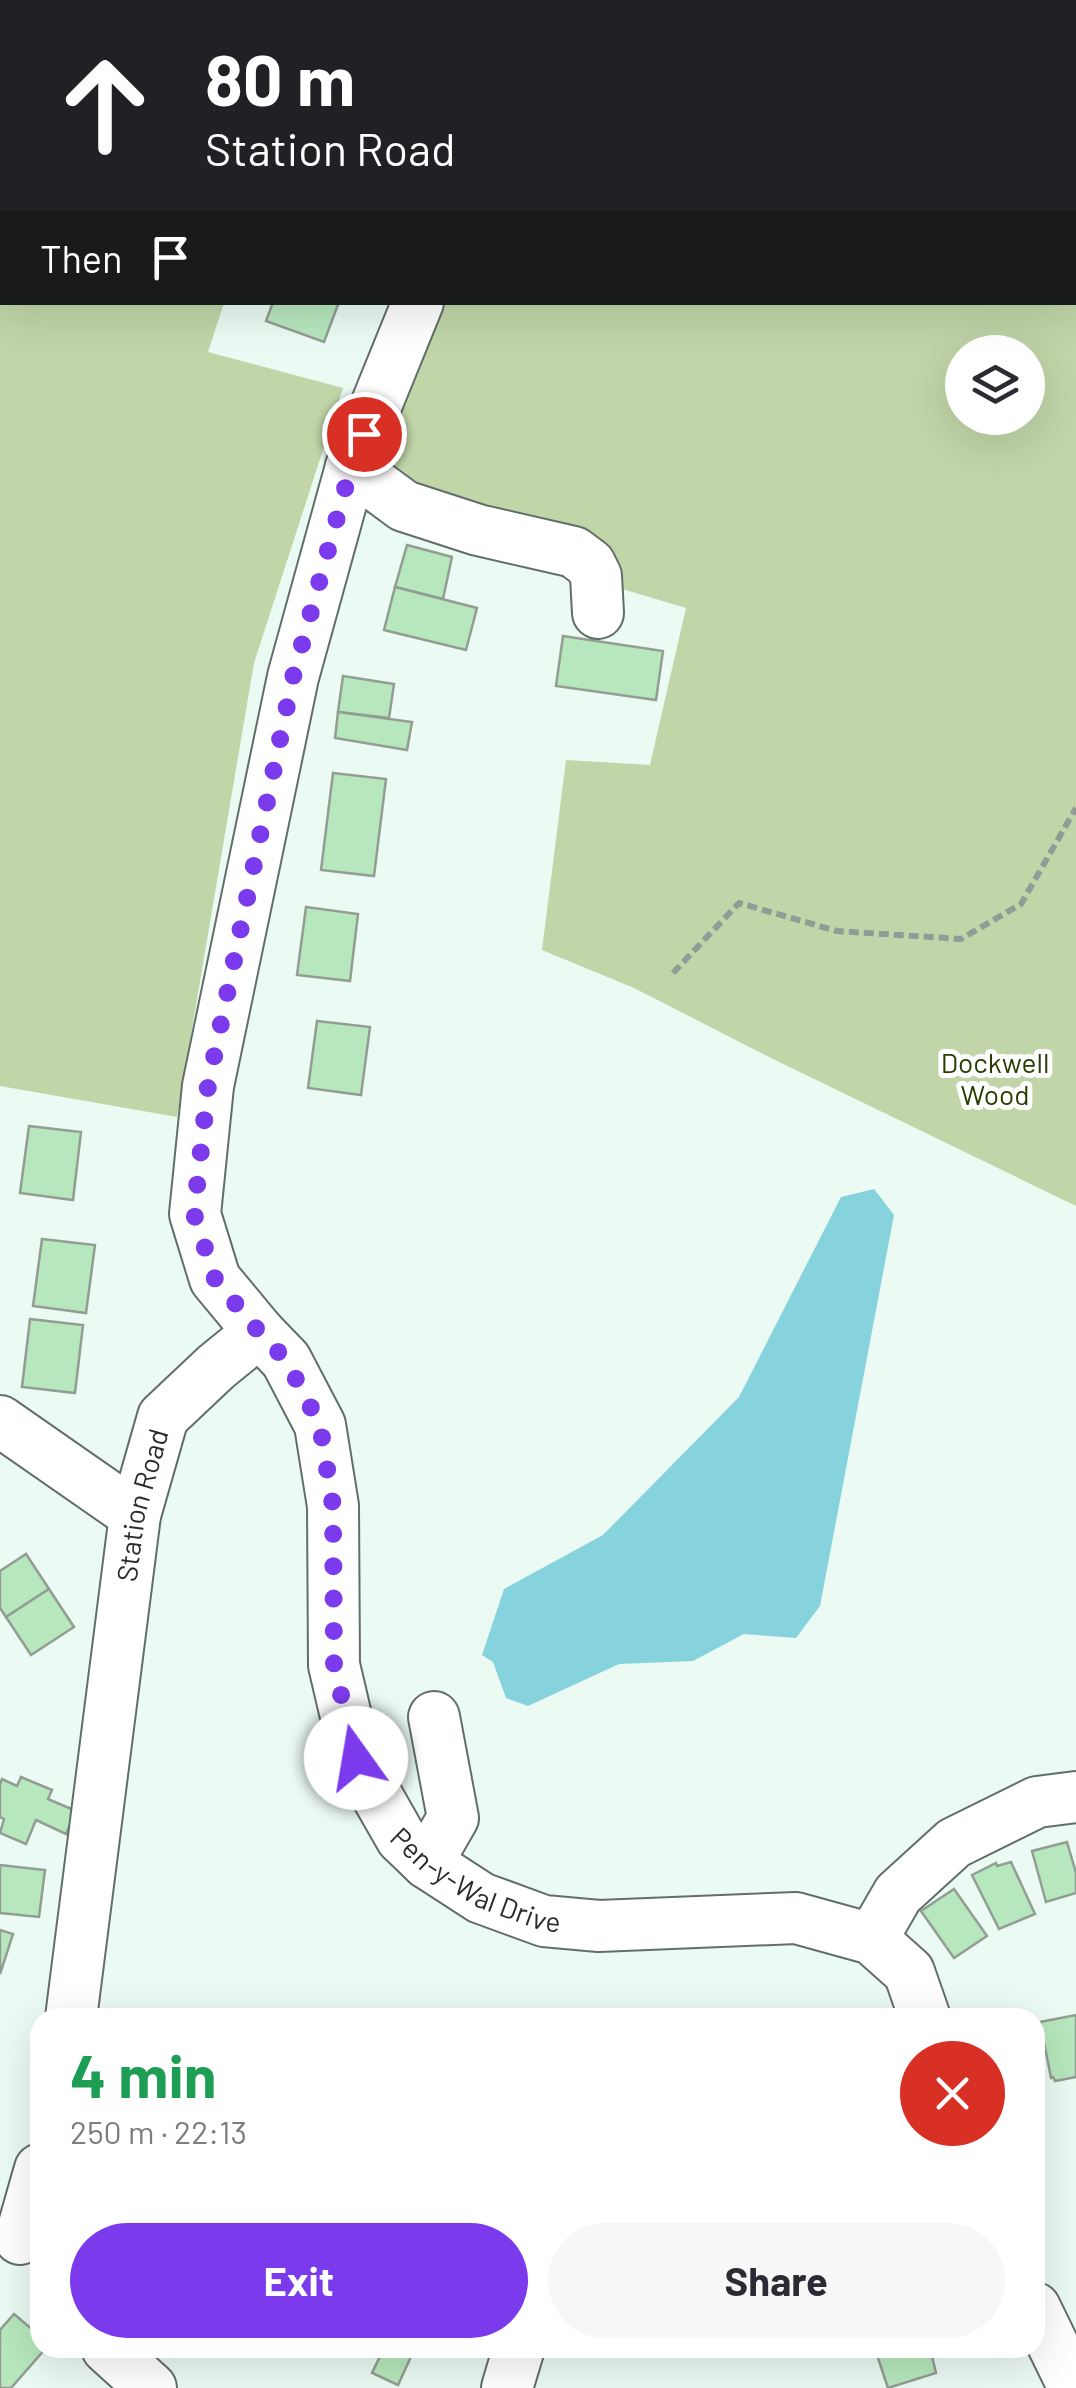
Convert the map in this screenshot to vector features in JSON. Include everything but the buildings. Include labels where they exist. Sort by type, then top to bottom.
[{"type":"street","points":[[259,1332],[215,1279],[194,1214],[208,1086],[293,677],[351,467],[417,305]]},
{"type":"street","points":[[351,467],[404,506],[478,530],[574,552],[590,564],[596,576],[598,614]]},
{"type":"street","name":"Station Road","points":[[72,2008],[135,1515],[163,1416],[259,1332]]},
{"type":"street","name":"Pen-y-Wal Drive","points":[[259,1332],[286,1360],[320,1425],[333,1506],[334,1665],[356,1758],[402,1838],[427,1863],[480,1898],[544,1922],[599,1926],[796,1918],[872,1938],[909,1972],[922,2008]]},
{"type":"street","points":[[0,1421],[135,1515]]},
{"type":"street","points":[[427,1863],[452,1818],[434,1717]]},
{"type":"street","points":[[872,1938],[898,1894],[954,1843],[1037,1802],[1076,1797]]},
{"type":"street","points":[[20,2249],[30,2209]]},
{"type":"street","points":[[1045,2329],[1074,2388]]},
{"type":"street","points":[[119,2358],[151,2388]]},
{"type":"street","points":[[507,2388],[517,2358]]},
{"type":"path","points":[[672,972],[739,903],[836,931],[961,939],[1021,904],[1076,808]]},
{"type":"green space","points":[[0,305],[223,305],[208,352],[343,388],[254,663],[177,1117],[0,1086]]},
{"type":"green space","name":"Dockwell Wood","points":[[437,305],[1076,305],[1076,1206],[634,988],[542,950],[566,760],[650,765],[686,608],[340,505]]},
{"type":"water","points":[[874,1189],[894,1215],[820,1606],[796,1638],[744,1634],[693,1661],[619,1664],[528,1706],[506,1698],[493,1662],[482,1655],[504,1589],[603,1535],[739,1397],[841,1197]]},
{"type":"route","points":[[356,1758],[334,1665],[333,1506],[320,1425],[286,1360],[215,1279],[194,1214],[208,1086],[293,677],[351,467],[364,434]]}]
